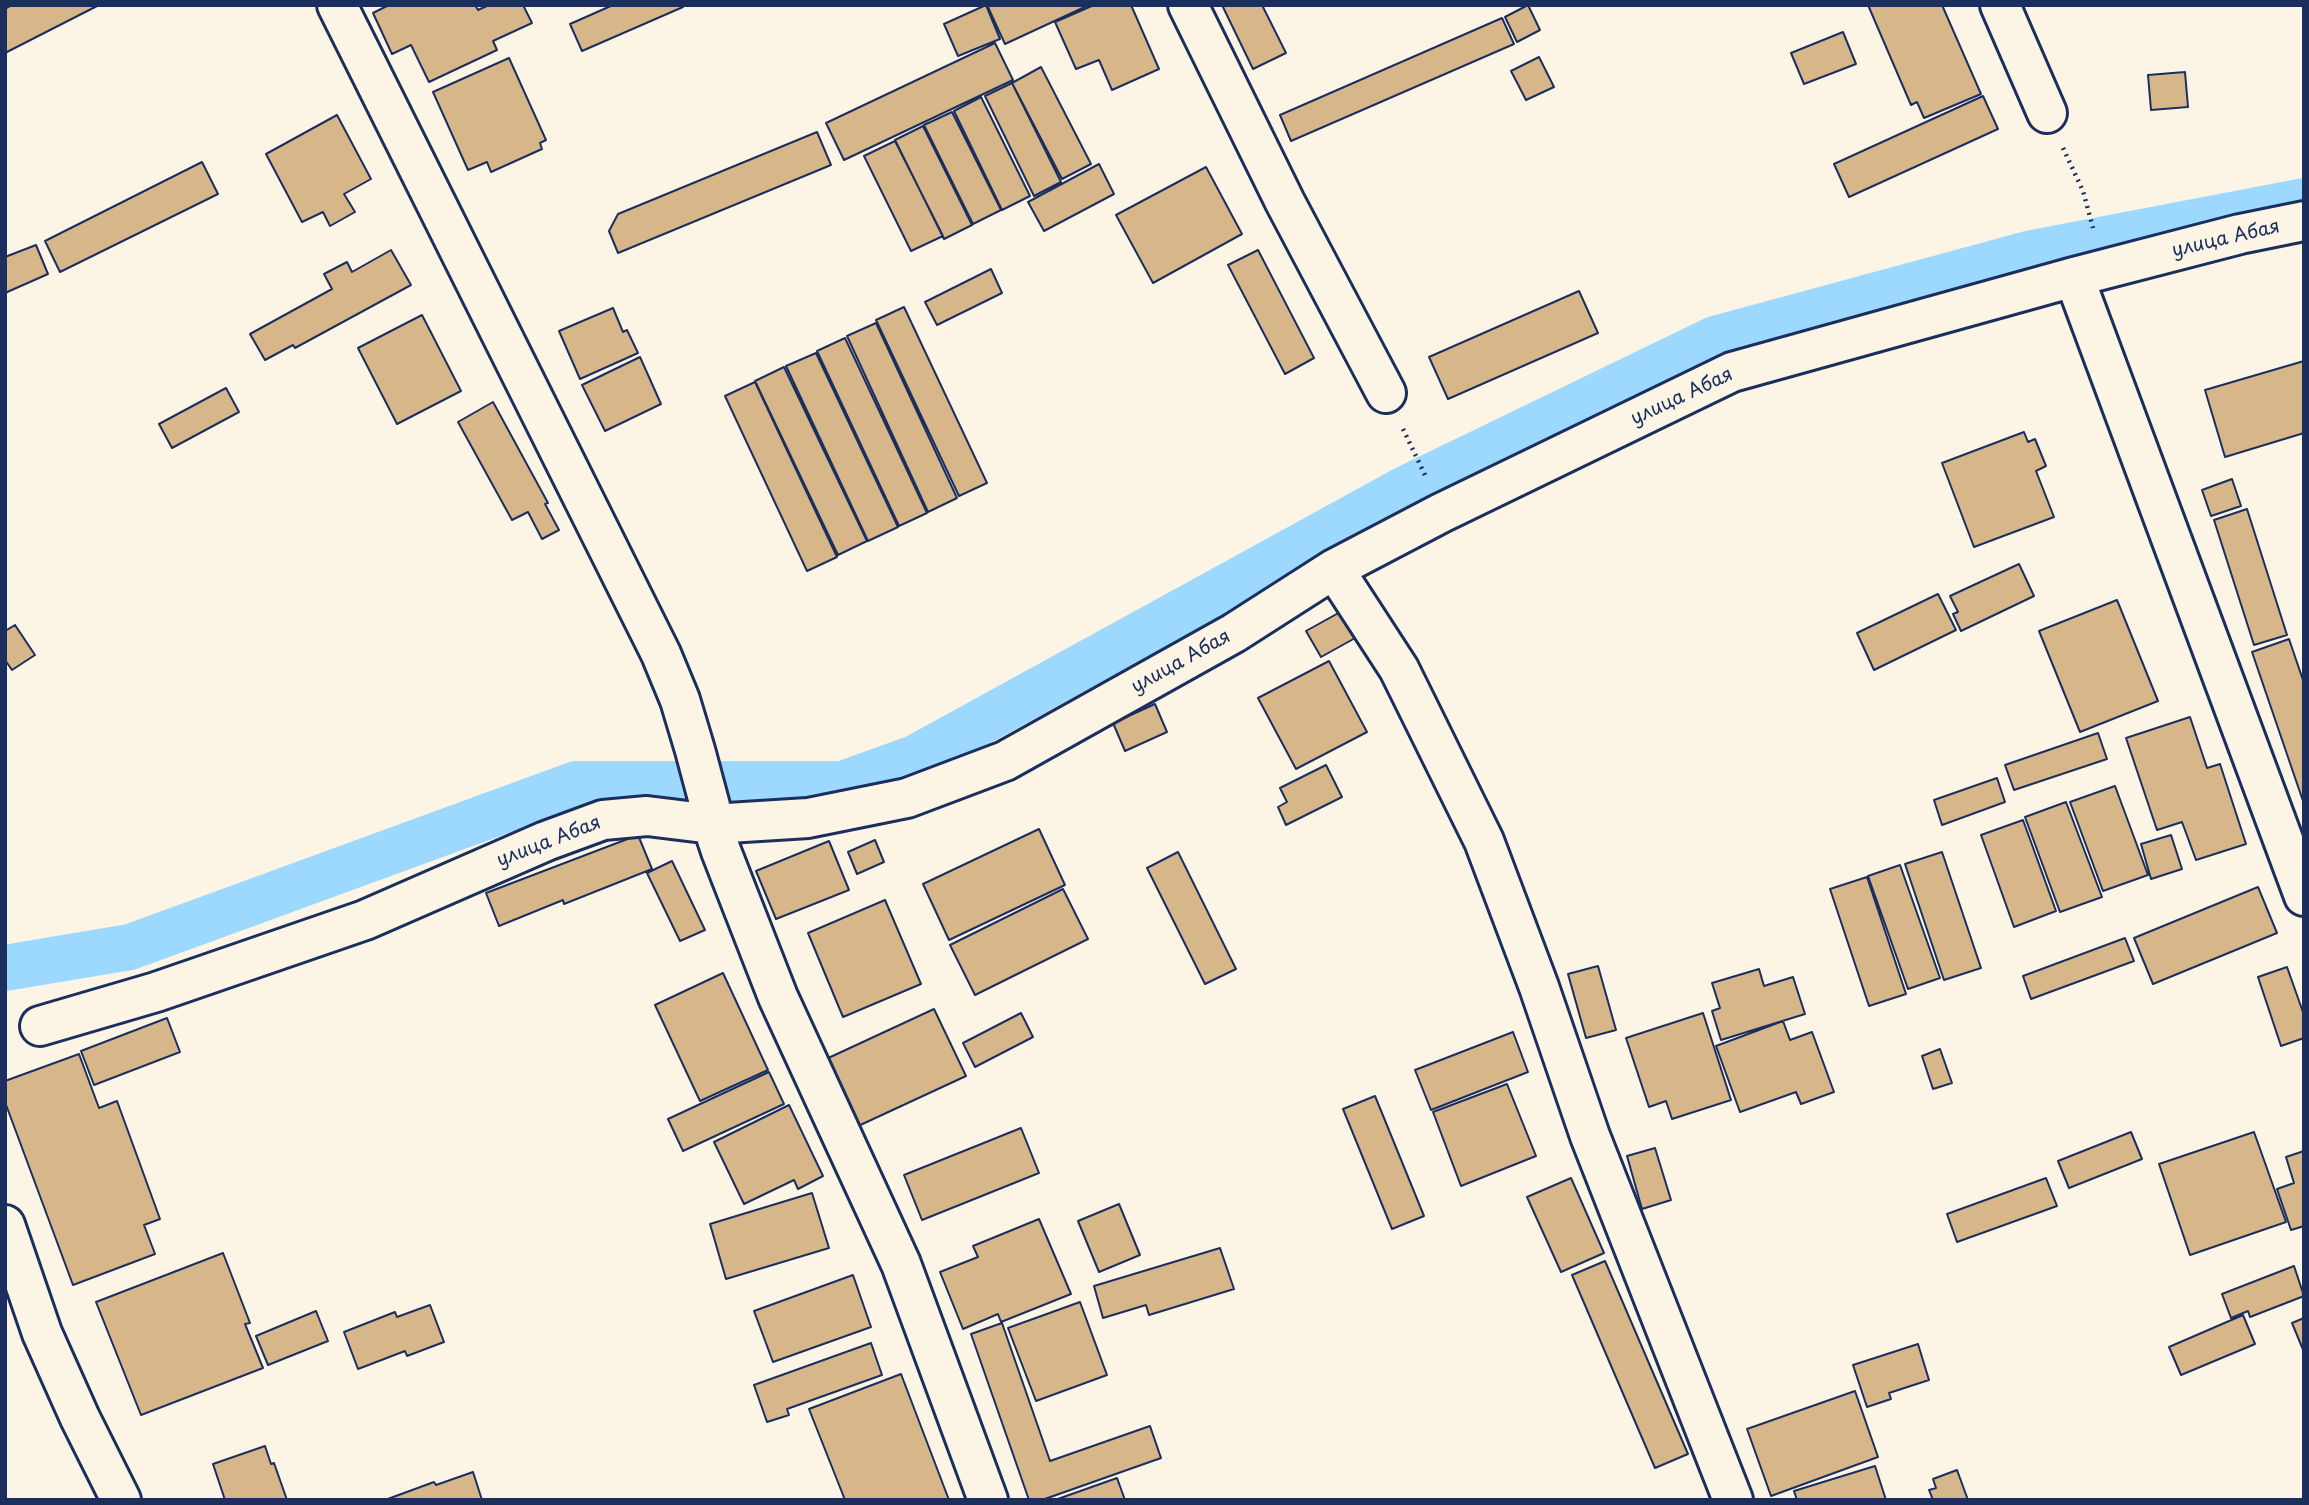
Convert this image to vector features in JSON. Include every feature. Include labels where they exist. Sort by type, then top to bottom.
[{"type":"street","points":[[337,5],[662,654],[680,700],[711,815],[778,998],[901,1264],[988,1500]]},
{"type":"street","points":[[1188,5],[1285,202],[1386,393]]},
{"type":"street","points":[[2000,5],[2047,113]]},
{"type":"street","name":"улица Абая","points":[[40,1026],[156,992],[365,920],[546,841],[603,820],[711,815],[807,818],[907,797],[1005,761],[1234,633],[1334,569],[1441,513],[1732,372],[2074,277],[2240,234],[2304,221]]},
{"type":"street","points":[[2074,277],[2304,896]]},
{"type":"street","points":[[1334,569],[1399,669],[1484,841],[1539,987],[1590,1136],[1733,1500]]},
{"type":"street","points":[[5,1225],[42,1333],[121,1500]]},
{"type":"building","points":[[12,5],[99,5],[5,53],[5,9]]},
{"type":"building","points":[[389,5],[475,5],[478,10],[489,5],[523,5],[532,23],[493,41],[497,50],[429,82],[411,45],[392,54],[373,13]]},
{"type":"building","points":[[613,5],[683,7],[582,51],[570,24]]},
{"type":"building","points":[[986,5],[1000,39],[958,56],[944,24]]},
{"type":"building","points":[[987,5],[1089,5],[1005,44]]},
{"type":"building","points":[[1094,5],[1131,5],[1159,69],[1112,90],[1099,60],[1076,69],[1055,22]]},
{"type":"building","points":[[1222,5],[1262,5],[1286,53],[1253,69]]},
{"type":"building","points":[[1528,5],[1540,30],[1517,42],[1505,17]]},
{"type":"building","points":[[1868,5],[1942,5],[1981,94],[1924,118],[1917,102],[1911,105]]},
{"type":"building","points":[[1502,18],[1514,44],[1291,141],[1280,115]]},
{"type":"building","points":[[1843,32],[1856,64],[1804,84],[1791,53]]},
{"type":"building","points":[[995,43],[1013,80],[844,160],[826,123]]},
{"type":"building","points":[[1539,57],[1554,87],[1526,100],[1511,71]]},
{"type":"building","points":[[509,58],[546,140],[540,143],[542,149],[491,172],[487,162],[468,170],[433,92]]},
{"type":"building","points":[[1041,67],[1091,164],[1062,179],[1012,83]]},
{"type":"building","points":[[2185,72],[2188,107],[2151,110],[2148,75]]},
{"type":"building","points":[[1012,83],[1061,182],[1034,196],[985,96]]},
{"type":"building","points":[[1983,96],[1998,129],[1849,197],[1834,164]]},
{"type":"building","points":[[981,97],[1030,196],[1002,210],[954,111]]},
{"type":"building","points":[[952,112],[1001,210],[973,224],[924,125]]},
{"type":"building","points":[[337,115],[371,179],[344,194],[355,212],[330,226],[323,212],[302,222],[266,154]]},
{"type":"building","points":[[923,126],[972,225],[944,239],[895,140]]},
{"type":"building","points":[[817,132],[831,165],[618,253],[609,231],[618,214]]},
{"type":"building","points":[[895,141],[943,236],[911,251],[864,156]]},
{"type":"building","points":[[202,162],[218,194],[60,272],[45,241]]},
{"type":"building","points":[[1099,164],[1114,194],[1044,231],[1028,202]]},
{"type":"building","points":[[1206,167],[1242,234],[1153,283],[1116,215]]},
{"type":"building","points":[[36,245],[48,274],[5,293],[5,257]]},
{"type":"building","points":[[391,250],[411,285],[295,348],[293,345],[265,360],[250,334],[332,289],[324,274],[347,262],[352,272]]},
{"type":"building","points":[[1258,250],[1314,358],[1285,374],[1228,265]]},
{"type":"building","points":[[991,269],[1002,293],[937,325],[925,302]]},
{"type":"building","points":[[1579,291],[1598,333],[1448,399],[1429,357]]},
{"type":"building","points":[[904,307],[987,483],[959,496],[876,320]]},
{"type":"building","points":[[613,308],[623,332],[627,330],[638,353],[580,379],[559,331]]},
{"type":"building","points":[[422,315],[461,391],[397,424],[358,348]]},
{"type":"building","points":[[876,323],[957,498],[928,512],[847,336]]},
{"type":"building","points":[[845,338],[927,513],[899,526],[817,351]]},
{"type":"building","points":[[816,353],[898,527],[868,541],[786,366]]},
{"type":"building","points":[[640,357],[661,404],[605,431],[582,385]]},
{"type":"building","points":[[2304,361],[2304,433],[2225,457],[2205,390]]},
{"type":"building","points":[[784,367],[867,541],[838,555],[755,381]]},
{"type":"building","points":[[755,382],[837,557],[807,571],[725,396]]},
{"type":"building","points":[[226,388],[239,412],[172,448],[159,424]]},
{"type":"building","points":[[493,402],[548,503],[545,504],[559,530],[542,539],[528,512],[512,520],[458,422]]},
{"type":"building","points":[[2024,432],[2028,442],[2035,439],[2046,466],[2036,471],[2054,517],[1974,547],[1942,463]]},
{"type":"building","points":[[2232,479],[2241,506],[2211,516],[2202,490]]},
{"type":"building","points":[[2247,509],[2287,635],[2254,645],[2214,520]]},
{"type":"building","points":[[2019,564],[2034,596],[1961,631],[1953,614],[1958,612],[1950,596]]},
{"type":"building","points":[[1938,594],[1956,630],[1874,670],[1857,633]]},
{"type":"building","points":[[2117,600],[2158,701],[2080,732],[2039,631]]},
{"type":"building","points":[[1342,611],[1357,637],[1321,657],[1306,631]]},
{"type":"building","points":[[15,625],[35,655],[12,670],[5,660],[5,631]]},
{"type":"building","points":[[2289,639],[2304,683],[2304,804],[2252,652]]},
{"type":"building","points":[[1329,661],[1367,732],[1296,769],[1258,698]]},
{"type":"building","points":[[1155,704],[1167,732],[1125,751],[1113,723]]},
{"type":"building","points":[[2190,717],[2207,768],[2220,764],[2246,844],[2196,860],[2182,822],[2157,830],[2126,738]]},
{"type":"building","points":[[2098,733],[2107,759],[2014,790],[2005,765]]},
{"type":"building","points":[[1326,765],[1342,797],[1286,825],[1278,807],[1287,802],[1280,788]]},
{"type":"building","points":[[1997,778],[2005,802],[1942,825],[1934,800]]},
{"type":"building","points":[[2115,786],[2148,875],[2103,891],[2070,802]]},
{"type":"building","points":[[2066,802],[2102,897],[2060,912],[2025,817]]},
{"type":"building","points":[[2023,820],[2056,911],[2014,927],[1981,835]]},
{"type":"building","points":[[1039,829],[1065,885],[949,940],[923,884]]},
{"type":"building","points":[[638,835],[652,869],[499,926],[486,893]]},
{"type":"building","points":[[2171,835],[2182,869],[2151,879],[2141,844]]},
{"type":"building","points":[[875,840],[884,862],[857,874],[848,852]]},
{"type":"building","points":[[829,841],[849,890],[776,919],[756,871]]},
{"type":"building","points":[[1178,852],[1236,969],[1205,984],[1147,868]]},
{"type":"building","points":[[1942,852],[1981,968],[1944,980],[1905,864]]},
{"type":"building","points":[[672,861],[705,930],[680,941],[647,873]]},
{"type":"building","points":[[1900,865],[1940,978],[1908,989],[1868,876]]},
{"type":"building","points":[[1867,877],[1906,994],[1869,1006],[1830,889]]},
{"type":"building","points":[[2258,887],[2277,933],[2153,984],[2134,938]]},
{"type":"building","points":[[1063,889],[1088,939],[975,995],[950,945]]},
{"type":"building","points":[[885,900],[921,984],[843,1017],[808,933]]},
{"type":"building","points":[[2125,938],[2134,961],[2031,999],[2023,976]]},
{"type":"building","points":[[1598,966],[1616,1030],[1586,1038],[1568,974]]},
{"type":"building","points":[[2287,967],[2304,1015],[2304,1038],[2281,1046],[2258,977]]},
{"type":"building","points":[[1759,969],[1764,986],[1793,977],[1805,1014],[1721,1040],[1712,1011],[1720,1008],[1712,983]]},
{"type":"building","points":[[723,973],[768,1070],[700,1101],[655,1005]]},
{"type":"building","points":[[934,1009],[966,1076],[856,1127],[824,1060]]},
{"type":"building","points":[[1021,1013],[1033,1037],[975,1067],[963,1043]]},
{"type":"building","points":[[1703,1013],[1731,1100],[1672,1119],[1666,1101],[1649,1107],[1626,1038]]},
{"type":"building","points":[[167,1018],[180,1052],[94,1085],[81,1051]]},
{"type":"building","points":[[1783,1021],[1790,1040],[1812,1032],[1834,1092],[1801,1104],[1796,1092],[1740,1112],[1716,1046]]},
{"type":"building","points":[[1513,1032],[1528,1072],[1431,1110],[1415,1070]]},
{"type":"building","points":[[1940,1049],[1952,1083],[1933,1089],[1922,1056]]},
{"type":"building","points":[[79,1054],[99,1108],[117,1101],[160,1219],[144,1225],[155,1254],[73,1285],[5,1102],[5,1081]]},
{"type":"building","points":[[769,1072],[784,1104],[683,1151],[668,1119]]},
{"type":"building","points":[[1507,1084],[1536,1156],[1461,1186],[1433,1112]]},
{"type":"building","points":[[1375,1096],[1424,1216],[1392,1229],[1343,1109]]},
{"type":"building","points":[[789,1105],[823,1176],[798,1189],[794,1180],[744,1204],[714,1142]]},
{"type":"building","points":[[1021,1128],[1039,1173],[922,1220],[904,1175]]},
{"type":"building","points":[[2131,1132],[2142,1159],[2069,1188],[2058,1161]]},
{"type":"building","points":[[2254,1132],[2286,1222],[2190,1255],[2159,1164]]},
{"type":"building","points":[[1655,1148],[1671,1200],[1642,1209],[1627,1156]]},
{"type":"building","points":[[2304,1151],[2304,1226],[2291,1230],[2277,1189],[2294,1183],[2286,1157]]},
{"type":"building","points":[[1571,1178],[1604,1253],[1561,1272],[1527,1197]]},
{"type":"building","points":[[2046,1178],[2057,1206],[1957,1242],[1947,1214]]},
{"type":"building","points":[[812,1193],[829,1248],[726,1279],[710,1224]]},
{"type":"building","points":[[1119,1204],[1140,1255],[1099,1272],[1078,1221]]},
{"type":"building","points":[[1039,1219],[1071,1294],[1001,1322],[998,1314],[963,1329],[940,1272],[978,1257],[973,1246]]},
{"type":"building","points":[[1220,1248],[1234,1289],[1149,1315],[1146,1305],[1103,1318],[1094,1286]]},
{"type":"building","points":[[223,1253],[250,1323],[245,1324],[263,1368],[141,1415],[96,1302]]},
{"type":"building","points":[[1605,1261],[1688,1454],[1655,1468],[1572,1275]]},
{"type":"building","points":[[2294,1266],[2304,1296],[2250,1317],[2248,1311],[2231,1318],[2222,1294]]},
{"type":"building","points":[[853,1275],[871,1327],[773,1362],[754,1311]]},
{"type":"building","points":[[1080,1302],[1107,1375],[1036,1401],[1008,1328]]},
{"type":"building","points":[[430,1305],[444,1342],[407,1356],[405,1351],[358,1369],[344,1332],[395,1312],[397,1317]]},
{"type":"building","points":[[316,1311],[328,1341],[268,1365],[256,1336]]},
{"type":"building","points":[[2243,1315],[2255,1344],[2181,1375],[2169,1347]]},
{"type":"building","points":[[2304,1318],[2304,1352],[2292,1323]]},
{"type":"building","points":[[1002,1323],[1050,1461],[1150,1426],[1161,1458],[1042,1500],[1029,1500],[971,1334]]},
{"type":"building","points":[[871,1343],[882,1375],[787,1409],[789,1415],[767,1422],[754,1385]]},
{"type":"building","points":[[1918,1344],[1929,1380],[1889,1393],[1891,1399],[1867,1407],[1853,1365]]},
{"type":"building","points":[[901,1374],[949,1500],[845,1500],[809,1409]]},
{"type":"building","points":[[1855,1391],[1878,1457],[1771,1496],[1747,1429]]},
{"type":"building","points":[[265,1446],[287,1500],[225,1500],[213,1464]]},
{"type":"building","points":[[1875,1466],[1886,1500],[1797,1500],[1794,1491]]},
{"type":"building","points":[[1957,1470],[1968,1500],[1933,1500],[1929,1490],[1936,1488],[1933,1479]]},
{"type":"building","points":[[473,1472],[482,1500],[385,1500],[434,1482],[436,1485]]},
{"type":"building","points":[[1117,1478],[1125,1500],[1055,1500]]},
{"type":"waterway","points":[[5,968],[130,947],[576,784],[843,784],[915,758],[1407,488],[1715,339],[2032,253],[2304,201]]}]
